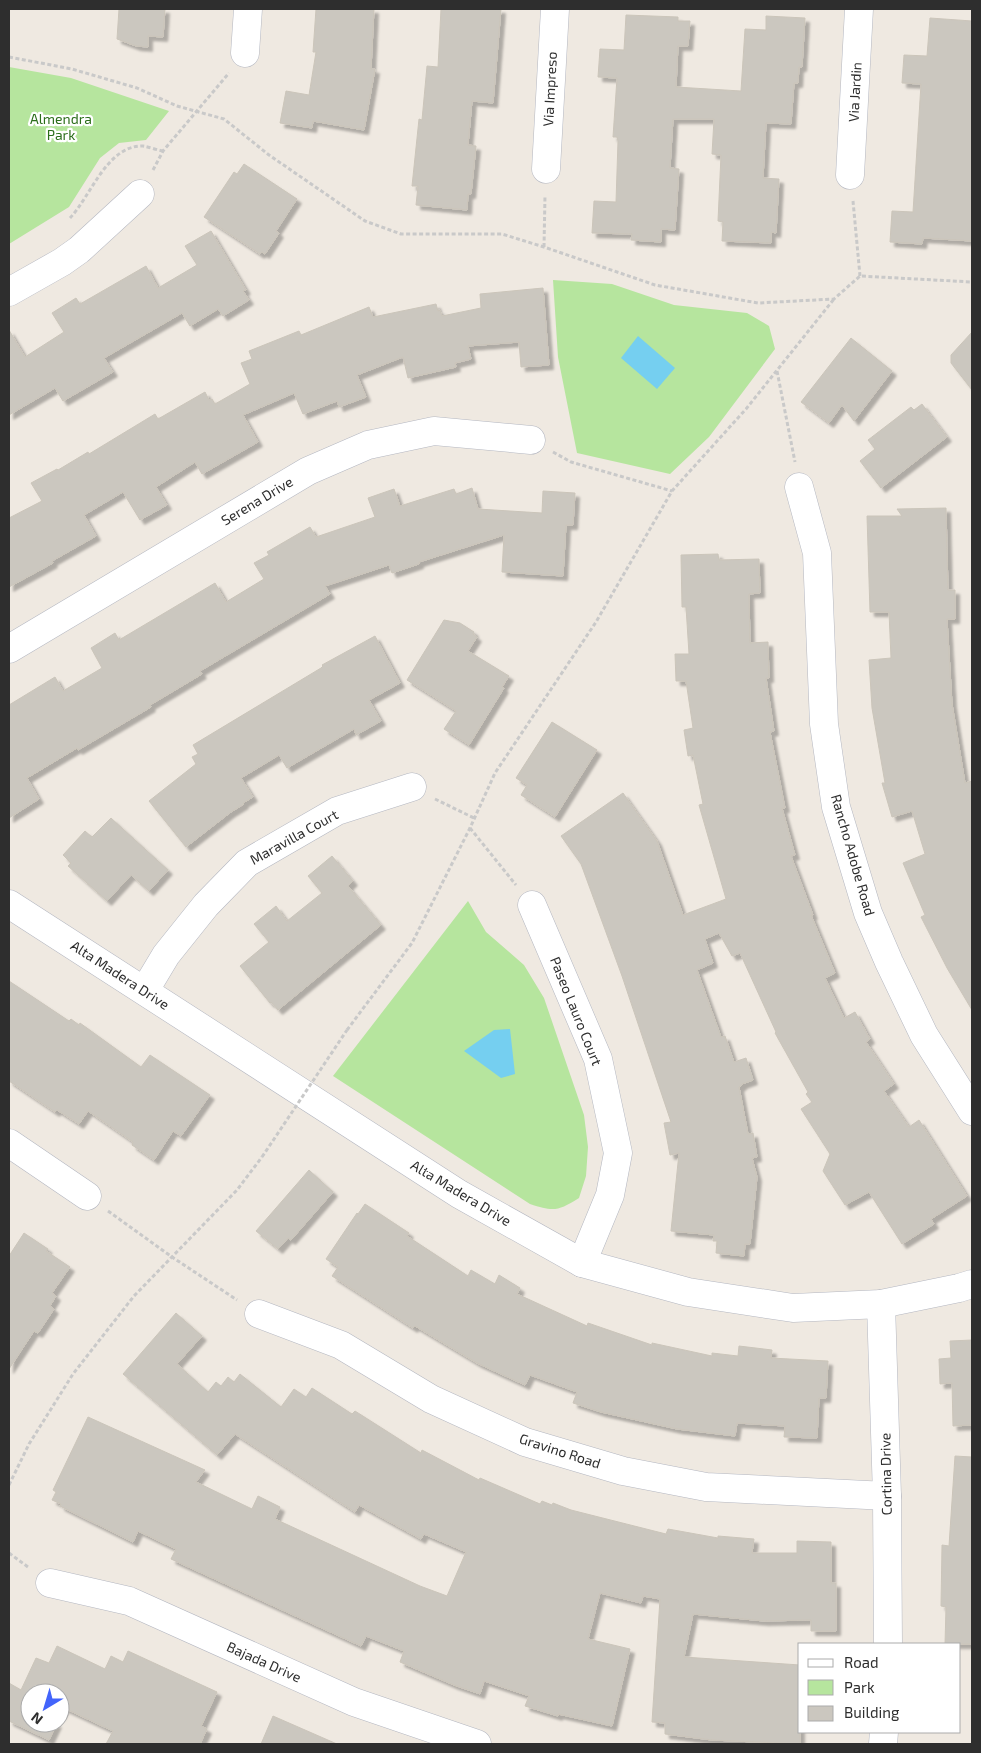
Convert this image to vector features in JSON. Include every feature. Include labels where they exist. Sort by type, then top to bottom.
[{"type":"street","points":[[246,53],[248,9]]},
{"type":"street","name":"Via Impreso","points":[[546,169],[554,9]]},
{"type":"street","name":"Via Jardin","points":[[850,175],[859,9]]},
{"type":"street","points":[[9,292],[68,258],[140,194]]},
{"type":"street","name":"Serena Drive","points":[[9,649],[308,471],[368,445],[434,431],[531,440]]},
{"type":"street","name":"Rancho Adobe Road","points":[[799,487],[818,553],[824,724],[836,806],[868,913],[889,962],[924,1035],[972,1112]]},
{"type":"street","name":"Maravilla Court","points":[[144,990],[177,940],[206,905],[247,863],[337,812],[412,788]]},
{"type":"street","name":"Alta Madera Drive","points":[[9,904],[459,1194],[582,1264],[688,1292],[793,1308],[881,1304],[972,1284]]},
{"type":"street","name":"Paseo Lauro Court","points":[[532,905],[598,1059],[618,1153],[610,1195],[582,1264]]},
{"type":"street","points":[[9,1143],[87,1196]]},
{"type":"street","name":"Cortina Drive","points":[[881,1304],[887,1496],[888,1643]]},
{"type":"street","name":"Gravino Road","points":[[259,1314],[341,1345],[431,1399],[525,1442],[623,1472],[706,1487],[887,1496]]},
{"type":"street","name":"Bajada Drive","points":[[50,1583],[129,1601],[354,1702],[415,1735],[477,1744]]},
{"type":"path","points":[[140,194],[162,151],[198,112],[246,53]]},
{"type":"path","points":[[9,57],[72,69],[136,88],[177,106],[224,119],[269,156],[365,221],[401,234],[502,234],[655,285],[758,303],[834,299]]},
{"type":"path","points":[[67,221],[78,209],[105,166],[117,155],[143,146],[162,151]]},
{"type":"path","points":[[544,247],[546,169]]},
{"type":"path","points":[[850,175],[860,276]]},
{"type":"path","points":[[9,1486],[29,1444],[73,1374],[134,1296],[237,1190],[262,1157],[347,1030],[412,943],[470,828],[495,773],[596,622],[672,491],[746,409],[834,299],[860,276],[972,282]]},
{"type":"path","points":[[777,371],[799,487]]},
{"type":"path","points":[[531,440],[571,462],[672,491]]},
{"type":"path","points":[[412,788],[474,818]]},
{"type":"path","points":[[470,828],[532,905]]},
{"type":"path","points":[[87,1196],[172,1257],[259,1314]]},
{"type":"green space","name":"Almendra Park","points":[[9,67],[71,78],[169,111],[146,140],[119,143],[100,158],[69,207],[9,244]]},
{"type":"green space","points":[[553,280],[612,284],[674,305],[747,313],[769,326],[775,349],[709,437],[670,474],[577,453],[558,357]]},
{"type":"green space","points":[[468,901],[486,932],[524,965],[544,998],[584,1115],[588,1147],[586,1176],[579,1198],[561,1208],[551,1209],[530,1204],[333,1076]]},
{"type":"water","points":[[638,336],[675,368],[657,389],[621,358]]},
{"type":"water","points":[[510,1029],[515,1074],[501,1078],[464,1051],[494,1030]]},
{"type":"building","points":[[119,9],[165,9],[163,37],[148,36],[148,47],[136,46],[117,39]]},
{"type":"building","points":[[316,9],[374,9],[371,69],[375,69],[364,130],[313,121],[312,128],[280,123],[286,91],[309,95],[316,52],[313,52]]},
{"type":"building","points":[[441,9],[501,9],[493,103],[472,101],[468,145],[476,146],[471,194],[468,194],[467,210],[416,205],[418,186],[412,186],[419,119],[422,120],[427,66],[438,67]]},
{"type":"building","points":[[626,15],[678,17],[678,21],[690,21],[688,46],[678,46],[676,87],[741,91],[745,29],[766,30],[766,16],[805,18],[802,67],[799,67],[798,83],[794,83],[791,124],[766,123],[763,178],[779,179],[776,233],[771,232],[771,243],[722,241],[723,222],[718,221],[721,155],[712,154],[714,119],[673,119],[670,168],[679,169],[675,230],[661,229],[661,242],[631,240],[632,234],[592,233],[594,201],[616,202],[618,141],[617,137],[613,137],[617,78],[598,77],[600,49],[624,50]]},
{"type":"building","points":[[930,18],[972,21],[972,241],[923,238],[922,244],[890,242],[892,211],[913,212],[921,84],[902,83],[904,55],[927,56]]},
{"type":"building","points":[[244,164],[297,199],[276,231],[279,233],[265,254],[262,252],[260,254],[204,217],[234,172],[237,174]]},
{"type":"building","points":[[211,231],[246,290],[243,291],[249,300],[223,316],[218,309],[190,326],[182,313],[104,358],[113,372],[63,401],[55,388],[9,415],[9,330],[25,357],[64,332],[52,313],[76,298],[80,304],[146,266],[158,288],[197,265],[185,246]]},
{"type":"building","points":[[543,288],[549,365],[521,367],[519,342],[468,346],[471,359],[455,363],[456,367],[408,378],[403,357],[357,375],[366,397],[339,407],[337,401],[303,414],[294,393],[243,415],[258,442],[202,474],[195,462],[156,487],[167,505],[140,520],[123,492],[84,515],[96,536],[52,561],[53,563],[9,587],[9,518],[42,501],[31,483],[88,452],[89,454],[155,414],[158,419],[205,392],[209,400],[212,399],[215,404],[250,384],[241,363],[252,359],[249,351],[299,331],[301,335],[369,307],[373,317],[436,304],[442,316],[481,308],[480,294]]},
{"type":"building","points":[[972,332],[972,390],[951,363],[951,355]]},
{"type":"building","points":[[851,338],[892,371],[854,421],[842,405],[829,423],[801,402]]},
{"type":"building","points":[[922,404],[947,437],[881,488],[860,461],[875,449],[868,440],[911,407],[914,410]]},
{"type":"building","points":[[472,488],[478,509],[542,513],[543,491],[575,493],[573,525],[566,525],[563,576],[502,572],[504,535],[419,562],[419,564],[392,573],[389,565],[325,586],[330,594],[200,671],[202,674],[150,705],[151,707],[27,778],[39,799],[9,818],[9,705],[55,677],[63,691],[102,668],[91,648],[115,633],[119,640],[215,583],[226,602],[264,579],[254,563],[269,555],[267,552],[310,527],[316,537],[375,517],[368,498],[394,489],[400,506],[454,489],[456,494]]},
{"type":"building","points":[[946,508],[948,590],[955,590],[955,619],[947,619],[952,704],[965,783],[972,781],[972,1010],[947,968],[921,917],[925,915],[903,863],[925,854],[912,811],[892,817],[882,783],[885,783],[872,708],[869,660],[891,658],[889,612],[870,612],[867,516],[902,516],[897,509]]},
{"type":"building","points":[[718,554],[719,560],[759,559],[760,593],[749,594],[750,643],[768,642],[769,678],[766,678],[774,731],[770,732],[785,808],[782,808],[795,855],[791,856],[813,915],[811,915],[835,973],[825,978],[844,1018],[855,1012],[870,1039],[866,1042],[894,1084],[884,1091],[909,1127],[919,1120],[967,1196],[931,1219],[934,1224],[902,1244],[869,1192],[845,1205],[823,1171],[830,1154],[801,1109],[812,1102],[806,1094],[808,1092],[775,1033],[740,953],[732,956],[719,933],[705,939],[713,963],[697,970],[721,1037],[725,1036],[734,1062],[746,1058],[753,1080],[739,1087],[748,1134],[753,1133],[757,1157],[752,1158],[757,1177],[750,1244],[745,1244],[744,1256],[716,1253],[717,1241],[713,1241],[714,1235],[671,1231],[679,1153],[670,1155],[664,1123],[671,1122],[622,976],[581,864],[561,836],[623,793],[657,841],[683,915],[726,899],[699,805],[703,804],[693,755],[688,756],[684,730],[693,728],[686,681],[676,681],[675,654],[689,654],[686,607],[682,607],[681,555]]},
{"type":"building","points":[[444,620],[460,623],[474,632],[473,634],[477,637],[468,651],[509,676],[502,687],[504,688],[469,745],[444,729],[456,711],[407,680]]},
{"type":"building","points":[[375,636],[400,683],[369,700],[381,721],[356,735],[354,729],[287,768],[279,755],[241,778],[253,797],[186,847],[149,801],[196,764],[192,757],[198,754],[193,745],[321,668],[322,665]]},
{"type":"building","points":[[552,722],[597,750],[555,817],[521,795],[527,785],[516,778]]},
{"type":"building","points":[[111,818],[168,870],[149,891],[131,875],[107,901],[68,866],[71,863],[63,855],[85,831],[92,837]]},
{"type":"building","points":[[332,856],[353,881],[348,886],[381,925],[278,1010],[240,966],[269,942],[254,924],[276,906],[287,921],[322,893],[308,876]]},
{"type":"building","points":[[9,981],[69,1021],[71,1019],[79,1025],[80,1023],[141,1067],[150,1055],[210,1095],[181,1136],[173,1131],[154,1160],[132,1145],[133,1142],[88,1111],[79,1124],[57,1110],[55,1112],[9,1081]]},
{"type":"building","points":[[309,1170],[333,1192],[291,1240],[288,1238],[278,1249],[256,1231]]},
{"type":"building","points":[[365,1204],[409,1233],[407,1236],[468,1276],[471,1270],[495,1284],[499,1275],[520,1288],[517,1294],[587,1326],[588,1323],[652,1345],[652,1343],[712,1356],[712,1353],[738,1356],[739,1346],[772,1350],[771,1358],[828,1361],[826,1398],[819,1398],[817,1438],[784,1437],[785,1426],[737,1423],[735,1436],[677,1429],[601,1412],[573,1403],[577,1392],[530,1375],[525,1385],[477,1363],[415,1326],[413,1328],[332,1276],[338,1267],[326,1259]]},
{"type":"building","points":[[24,1233],[70,1267],[52,1293],[56,1296],[50,1306],[54,1309],[38,1333],[34,1331],[9,1369],[9,1256]]},
{"type":"building","points":[[176,1313],[202,1336],[177,1364],[208,1392],[216,1382],[221,1386],[228,1377],[234,1382],[240,1374],[281,1407],[294,1389],[306,1397],[312,1388],[352,1414],[355,1411],[421,1453],[422,1450],[479,1480],[480,1478],[540,1504],[542,1501],[552,1505],[553,1503],[571,1510],[666,1534],[668,1529],[718,1538],[718,1536],[754,1539],[752,1553],[797,1553],[797,1541],[831,1542],[831,1583],[836,1583],[836,1631],[811,1631],[811,1620],[764,1621],[693,1614],[684,1657],[798,1665],[798,1733],[800,1733],[800,1744],[712,1740],[665,1734],[665,1723],[652,1722],[660,1599],[643,1596],[641,1603],[600,1593],[588,1639],[630,1649],[612,1726],[558,1714],[558,1716],[525,1706],[529,1696],[484,1681],[480,1694],[454,1685],[400,1662],[404,1651],[366,1636],[361,1646],[171,1559],[176,1549],[138,1531],[133,1542],[60,1506],[61,1504],[52,1500],[56,1492],[53,1490],[88,1417],[205,1470],[196,1482],[252,1509],[258,1496],[280,1507],[275,1519],[420,1586],[447,1596],[466,1552],[424,1534],[421,1539],[359,1505],[355,1512],[235,1434],[217,1455],[123,1374]]},
{"type":"building","points":[[972,1340],[972,1425],[953,1426],[952,1383],[940,1384],[939,1359],[951,1358],[950,1341]]},
{"type":"building","points":[[955,1456],[972,1457],[972,1644],[945,1643],[946,1607],[941,1606],[942,1545],[949,1546]]},
{"type":"building","points":[[57,1646],[105,1669],[111,1656],[123,1662],[128,1651],[217,1692],[201,1726],[207,1729],[200,1744],[106,1744],[113,1731],[70,1711],[70,1683],[24,1683],[36,1658],[49,1663]]},
{"type":"building","points":[[9,1683],[20,1689],[20,1726],[9,1721]]},
{"type":"building","points":[[273,1716],[337,1744],[261,1744]]},
{"type":"building","points":[[34,1733],[52,1733],[49,1740]]}]
